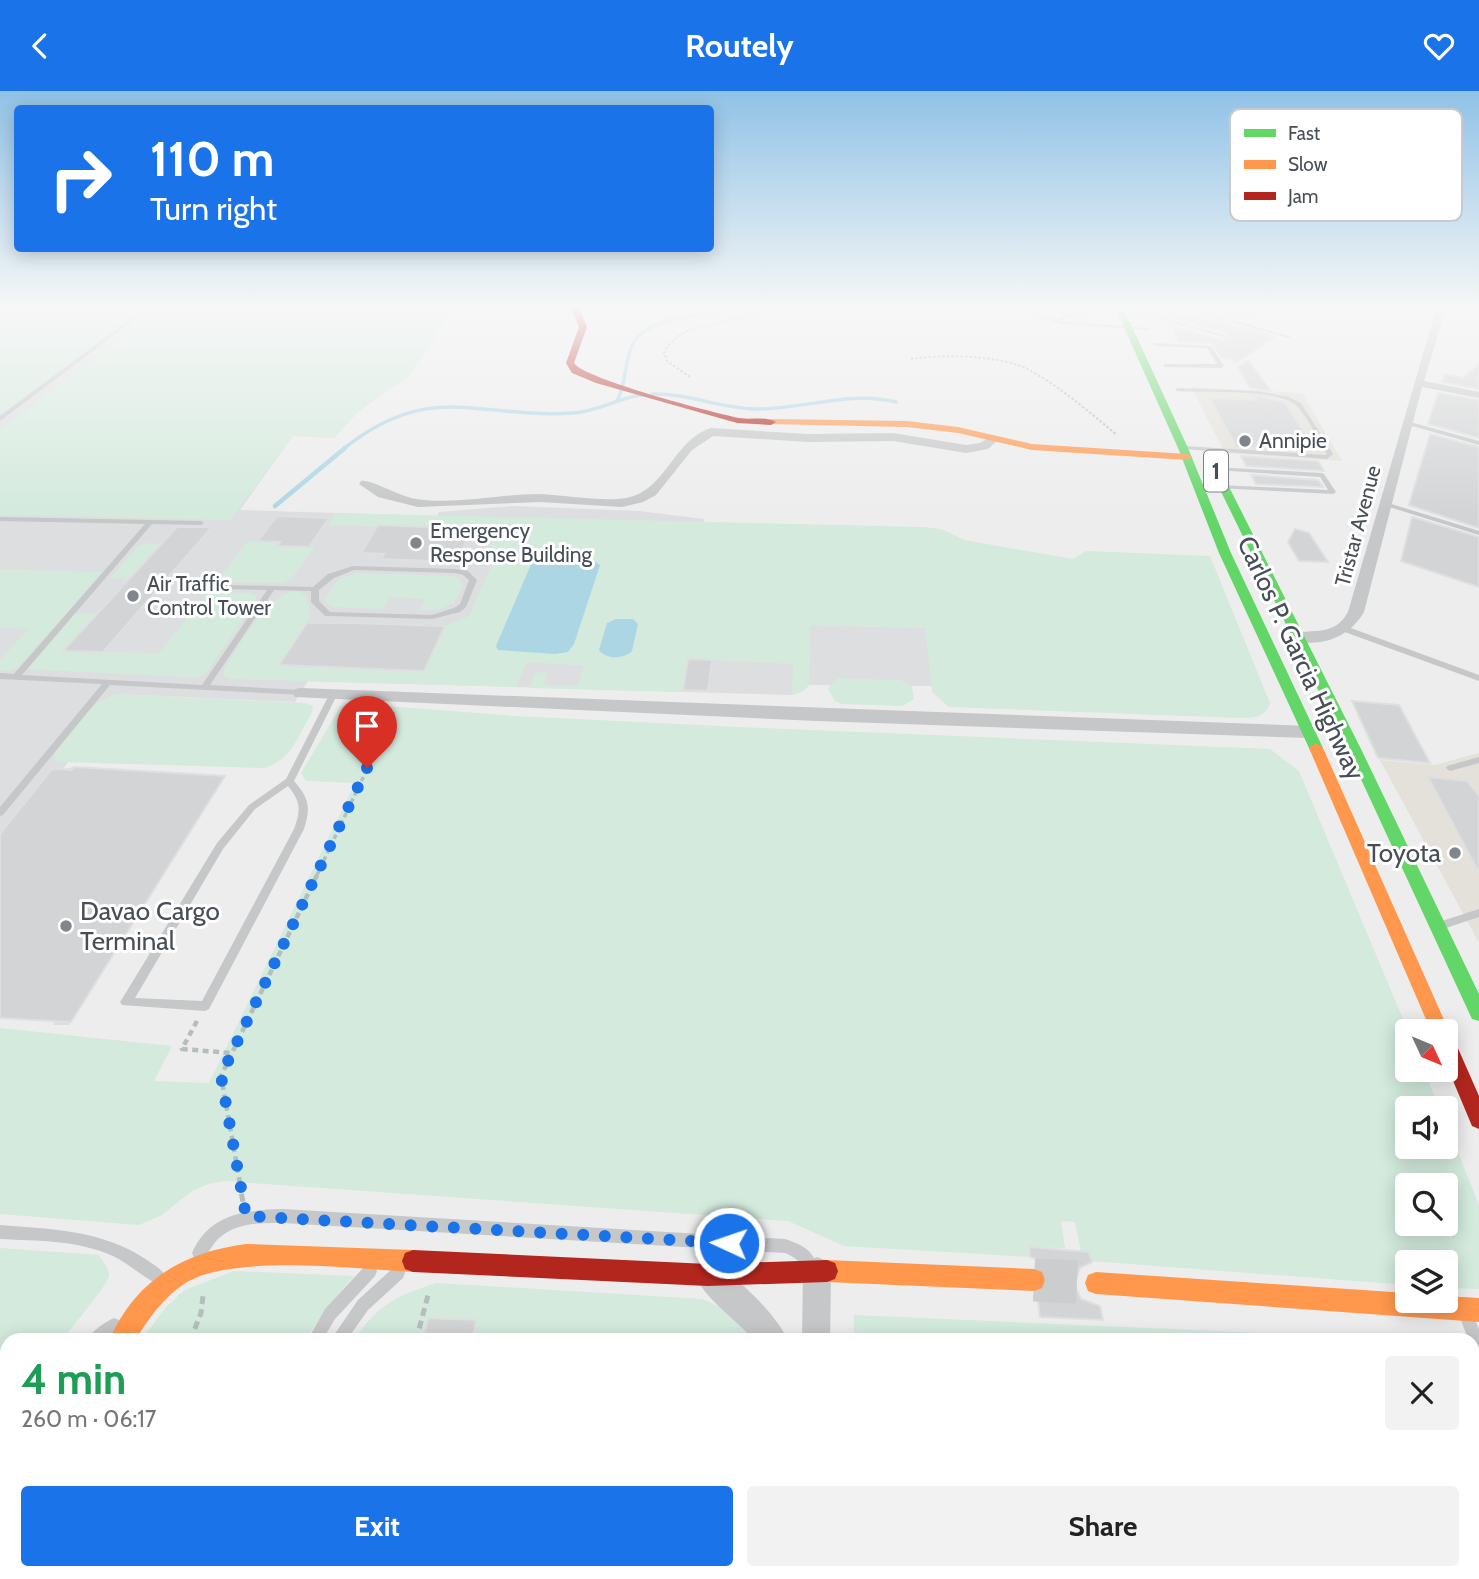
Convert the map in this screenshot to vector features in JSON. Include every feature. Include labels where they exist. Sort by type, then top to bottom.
[{"type":"main road","points":[[581,374],[700,412],[753,422],[876,422],[936,426],[1049,449],[1187,458]]},
{"type":"main road","name":"Carlos P. Garcia Highway","points":[[1150,374],[1187,458],[1224,553],[1309,732],[1435,1019]]},
{"type":"main road","name":"Carlos P. Garcia Highway","points":[[1170,374],[1296,637],[1354,749],[1479,1013]]},
{"type":"main road","points":[[1169,416],[1191,419]]},
{"type":"main road","points":[[1224,553],[1256,555]]},
{"type":"main road","points":[[1332,707],[1309,732],[1354,749]]},
{"type":"main road","points":[[1458,1071],[1479,1119]]},
{"type":"main road","points":[[126,1333],[143,1305],[165,1282],[208,1259],[251,1253],[708,1275],[817,1271],[1034,1280]]},
{"type":"main road","points":[[1096,1283],[1471,1309]]},
{"type":"street","name":"Tristar Avenue","points":[[1345,629],[1356,612],[1421,374]]},
{"type":"street","points":[[1418,383],[1477,393]]},
{"type":"street","points":[[365,484],[388,498],[422,505],[513,499],[622,503],[643,499],[653,493],[698,438],[711,432],[808,438],[893,437],[966,449],[984,446],[993,439]]},
{"type":"street","points":[[1296,637],[1325,637],[1345,629]]},
{"type":"street","points":[[301,693],[1309,732]]},
{"type":"street","points":[[816,1333],[817,1271]]},
{"type":"street","points":[[708,1275],[749,1312],[767,1333]]},
{"type":"lane","points":[[0,419],[59,374]]},
{"type":"lane","points":[[1178,390],[1254,394],[1293,400],[1299,404],[1330,454],[1326,457],[1206,450],[1187,458]]},
{"type":"lane","points":[[1407,423],[1479,443]]},
{"type":"lane","points":[[1187,458],[1215,469],[1322,475],[1333,492],[1198,486]]},
{"type":"lane","points":[[1385,504],[1479,533]]},
{"type":"lane","points":[[0,519],[201,523]]},
{"type":"lane","points":[[16,677],[150,522]]},
{"type":"lane","points":[[185,586],[315,589],[331,576],[353,568],[456,571],[465,573],[473,580],[463,605],[457,610],[432,617],[328,614],[315,602],[315,589]]},
{"type":"lane","points":[[204,688],[272,588]]},
{"type":"lane","points":[[1345,629],[1479,678]]},
{"type":"lane","points":[[0,676],[301,693]]},
{"type":"lane","points":[[0,813],[108,682]]},
{"type":"lane","points":[[289,781],[304,802],[305,812],[205,1006],[126,1002],[220,846],[252,807],[289,781],[333,695]]},
{"type":"lane","points":[[1450,768],[1479,760]]},
{"type":"lane","points":[[1437,927],[1479,913]]},
{"type":"lane","points":[[192,1266],[206,1242],[218,1230],[232,1220],[246,1216],[785,1246],[807,1258],[817,1271]]},
{"type":"lane","points":[[0,1232],[79,1238],[102,1244],[137,1260],[165,1282]]},
{"type":"lane","points":[[320,1333],[349,1291],[384,1259]]},
{"type":"lane","points":[[343,1333],[378,1289],[416,1261]]},
{"type":"lane","points":[[105,1333],[143,1305]]},
{"type":"lane","points":[[1471,1309],[1476,1333]]},
{"type":"path","points":[[687,374],[691,377]]},
{"type":"path","points":[[1036,374],[1108,427],[1131,454]]},
{"type":"path","points":[[246,1216],[221,1076],[401,697]]},
{"type":"path","points":[[205,1006],[182,1049],[232,1053]]},
{"type":"path","points":[[418,1333],[437,1262]]},
{"type":"path","points":[[192,1266],[200,1284],[203,1302],[193,1333]]},
{"type":"shaded area","points":[[0,374],[409,374],[405,381],[390,388],[357,413],[334,438],[293,436],[240,510],[437,516],[439,512],[512,506],[639,511],[704,519],[688,659],[809,663],[810,625],[925,628],[933,686],[809,685],[803,691],[792,695],[308,681],[295,702],[117,694],[63,769],[74,767],[225,776],[69,1025],[53,1025],[55,1021],[0,1018]]},
{"type":"shaded area","points":[[1191,387],[1302,393],[1342,461],[1225,453]]},
{"type":"shaded area","name":"Toyota","points":[[1479,753],[1478,941],[1380,760],[1435,765]]},
{"type":"green space","points":[[0,374],[54,374],[0,415]]},
{"type":"green space","points":[[73,374],[409,374],[405,381],[390,388],[357,413],[334,438],[293,436],[230,520],[0,515],[0,430]]},
{"type":"green space","points":[[336,513],[923,527],[941,529],[964,540],[1073,559],[1086,551],[1210,556],[1270,703],[1262,714],[1244,718],[949,707],[932,692],[925,628],[810,625],[809,685],[803,691],[792,695],[793,664],[689,659],[682,692],[530,688],[534,673],[548,672],[544,685],[578,686],[584,666],[527,662],[516,687],[229,679],[223,674],[224,669],[259,617],[283,595],[294,591],[307,597],[311,616],[280,665],[423,671],[445,626],[469,616],[492,564],[484,563],[496,531],[328,525]]},
{"type":"green space","points":[[248,541],[277,542],[276,547],[315,548],[291,579],[284,583],[216,582]]},
{"type":"green space","points":[[148,543],[162,544],[129,579],[110,578],[138,546]]},
{"type":"green space","points":[[0,569],[103,572],[19,666],[10,671],[0,670],[0,660],[28,629],[0,628]]},
{"type":"green space","points":[[357,573],[451,576],[458,578],[463,585],[454,603],[438,610],[420,610],[425,599],[390,597],[383,609],[333,607],[327,604],[325,599],[339,579]]},
{"type":"green space","points":[[208,592],[250,593],[256,596],[256,601],[207,672],[198,678],[26,669],[74,614],[98,613],[64,651],[159,653]]},
{"type":"green space","points":[[837,678],[900,680],[912,686],[914,699],[902,706],[842,704],[835,701],[828,689]]},
{"type":"green space","points":[[117,694],[305,703],[313,706],[288,753],[264,768],[59,762],[54,759],[55,753],[89,710]]},
{"type":"green space","points":[[359,704],[515,716],[1270,749],[1299,771],[1403,1019],[1395,1019],[1395,1082],[1429,1082],[1434,1096],[1395,1096],[1395,1159],[1458,1159],[1458,1153],[1479,1205],[1479,1289],[1458,1288],[1458,1250],[1395,1250],[1395,1284],[1091,1261],[1089,1252],[1081,1252],[1075,1222],[1061,1221],[1065,1248],[1029,1247],[1030,1257],[844,1246],[788,1221],[223,1181],[192,1191],[162,1215],[139,1225],[0,1214],[0,1028],[172,1046],[154,1081],[209,1083],[355,783],[306,781],[301,773],[341,706]]},
{"type":"green space","points":[[0,1248],[99,1255],[109,1276],[68,1333],[0,1333]]},
{"type":"green space","points":[[234,1271],[354,1276],[310,1333],[146,1333],[167,1306],[185,1290]]},
{"type":"green space","points":[[436,1283],[702,1299],[720,1307],[750,1333],[359,1333],[380,1310],[409,1293]]},
{"type":"green space","points":[[854,1315],[1259,1333],[854,1333]]},
{"type":"water","points":[[544,557],[592,560],[600,565],[574,644],[568,652],[555,654],[498,650],[496,646],[532,562]]},
{"type":"water","points":[[616,619],[633,619],[638,624],[632,651],[625,656],[606,655],[599,650],[607,623]]},
{"type":"building","points":[[1242,374],[1259,374],[1271,391],[1250,388]]},
{"type":"building","points":[[1445,374],[1463,378],[1467,374],[1479,374],[1479,389],[1442,382]]},
{"type":"building","points":[[1438,393],[1479,400],[1479,438],[1428,424]]},
{"type":"building","points":[[1255,396],[1285,402],[1316,451],[1236,447],[1210,398],[1257,400]]},
{"type":"building","points":[[1430,434],[1479,447],[1479,528],[1409,505]]},
{"type":"building","points":[[1241,456],[1318,461],[1324,471],[1246,466]]},
{"type":"building","points":[[1251,475],[1318,480],[1323,487],[1256,484]]},
{"type":"building","points":[[277,516],[329,518],[309,547],[277,546],[280,542],[258,541]]},
{"type":"building","points":[[1412,517],[1479,537],[1479,587],[1401,561]]},
{"type":"building","name":"Emergency Response Building","points":[[378,525],[453,528],[451,533],[470,533],[456,562],[381,559],[384,554],[361,553]]},
{"type":"building","name":"Air Traffic Control Tower","points":[[177,527],[212,527],[103,652],[63,651]]},
{"type":"building","points":[[1295,529],[1309,533],[1328,562],[1299,561],[1288,542]]},
{"type":"building","points":[[307,623],[445,626],[424,671],[279,665]]},
{"type":"building","points":[[688,659],[712,660],[708,691],[683,690]]},
{"type":"building","points":[[1352,701],[1399,705],[1430,763],[1378,758]]},
{"type":"building","name":"Davao Cargo Terminal","points":[[74,767],[225,776],[71,1022],[0,1018],[0,834],[52,769],[72,770]]},
{"type":"building","points":[[1428,777],[1467,781],[1479,796],[1479,873]]},
{"type":"building","points":[[1029,1247],[1089,1252],[1092,1262],[1080,1268],[1074,1284],[1081,1299],[1100,1306],[1103,1320],[1040,1317],[1038,1301],[1050,1295],[1056,1279],[1049,1264],[1030,1257]]},
{"type":"building","points":[[428,1318],[476,1320],[474,1333],[425,1333]]},
{"type":"waterway","points":[[618,399],[625,374]]},
{"type":"waterway","points":[[652,394],[755,409],[861,398],[896,402]]},
{"type":"waterway","points":[[342,450],[373,428],[402,415],[428,409],[454,407],[573,413],[641,395]]},
{"type":"waterway","points":[[275,506],[345,448]]},
{"type":"tunnel","points":[[1034,1280],[1096,1283]]},
{"type":"traffic: fast","points":[[1150,374],[1183,448],[1225,553],[1316,748]]},
{"type":"traffic: fast","points":[[1212,463],[1354,749],[1479,1013]]},
{"type":"traffic: slow","points":[[771,422],[907,424],[958,430],[1032,447],[1187,457]]},
{"type":"traffic: slow","points":[[1316,748],[1435,1019]]},
{"type":"traffic: slow","points":[[126,1333],[157,1292],[176,1276],[197,1265],[220,1259],[274,1255],[413,1261]]},
{"type":"traffic: slow","points":[[827,1271],[1034,1280]]},
{"type":"traffic: slow","points":[[1096,1283],[1479,1310]]},
{"type":"traffic: jam","points":[[583,374],[740,421],[771,422]]},
{"type":"traffic: jam","points":[[1458,1071],[1479,1119]]},
{"type":"traffic: jam","points":[[413,1261],[708,1275],[827,1271]]},
{"type":"place","name":"Annipie","points":[[1245,441]]},
{"type":"place","name":"Emergency Response Building","points":[[416,543]]},
{"type":"place","name":"Air Traffic Control Tower","points":[[133,596]]},
{"type":"place","name":"Toyota","points":[[1455,853]]},
{"type":"place","name":"Davao Cargo Terminal","points":[[66,926]]},
{"type":"route","points":[[367,768],[221,1076],[246,1216],[729,1243]]}]
